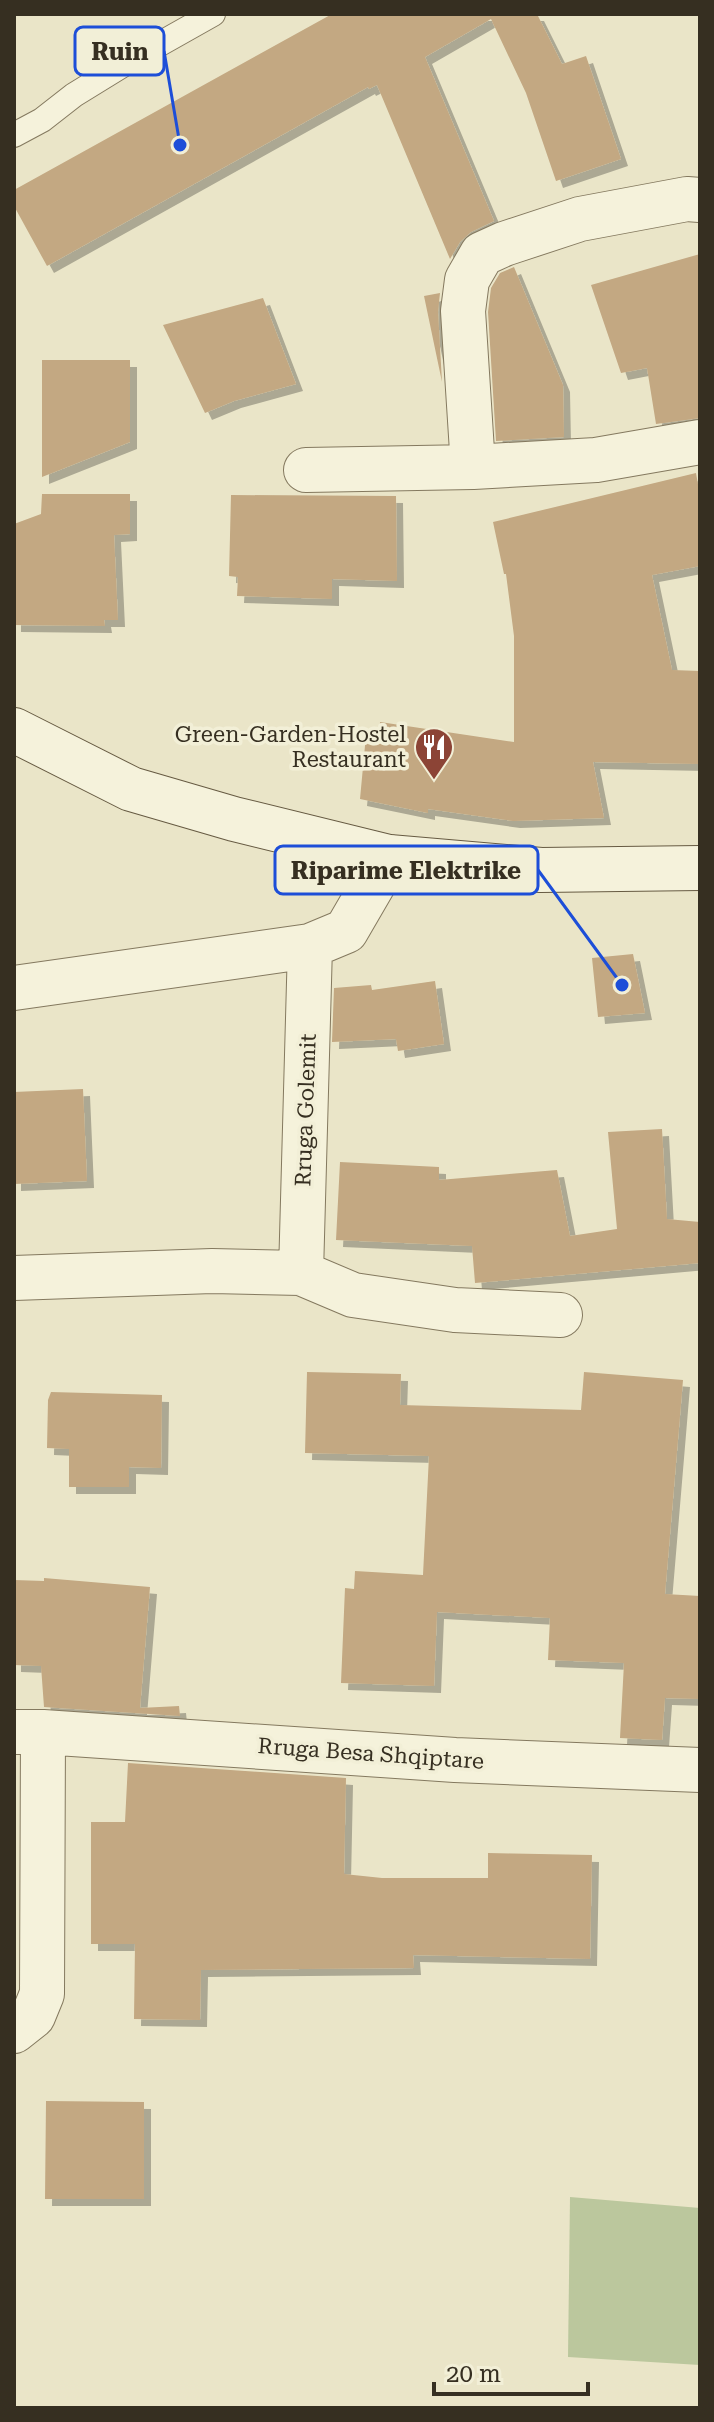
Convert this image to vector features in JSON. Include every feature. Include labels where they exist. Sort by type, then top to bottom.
[{"type":"street","points":[[473,467],[463,311],[467,280],[482,254],[580,219],[687,199],[700,200]]},
{"type":"street","points":[[306,470],[473,467],[596,460],[700,442]]},
{"type":"street","points":[[14,730],[131,789],[234,819],[389,857],[541,870],[700,868]]},
{"type":"street","points":[[14,988],[310,946],[346,931],[389,857]]},
{"type":"street","name":"Rruga Golemit","points":[[301,1273],[310,946]]},
{"type":"street","points":[[14,1278],[212,1271],[301,1273],[353,1295],[455,1310],[560,1315]]},
{"type":"street","name":"Rruga Besa Shqiptare","points":[[14,2031],[33,2016],[42,1994],[28,1732],[455,1760],[700,1770]]},
{"type":"lane","points":[[14,135],[42,120],[74,95],[126,63],[213,14]]},
{"type":"green space","points":[[570,2197],[700,2208],[700,2365],[568,2357]]},
{"type":"building","points":[[332,14],[537,14],[562,64],[586,56],[621,159],[556,181],[526,93],[491,19],[425,57],[494,221],[471,232],[460,242],[450,259],[377,85],[368,87],[47,266],[14,206],[14,190]]},
{"type":"building","points":[[700,254],[700,418],[656,424],[647,368],[621,373],[591,285]]},
{"type":"building","points":[[514,267],[563,385],[564,437],[496,441],[488,312],[491,288],[500,273]]},
{"type":"building","points":[[440,293],[438,312],[442,382],[424,296]]},
{"type":"building","points":[[263,298],[296,384],[234,401],[205,413],[163,325]]},
{"type":"building","points":[[42,360],[130,360],[130,442],[42,477]]},
{"type":"building","points":[[696,473],[700,496],[700,566],[652,575],[672,670],[700,671],[700,764],[593,762],[604,818],[513,821],[428,809],[428,813],[360,799],[366,735],[379,738],[380,722],[514,742],[514,636],[506,574],[493,522]]},
{"type":"building","points":[[42,494],[130,494],[130,534],[114,535],[118,620],[104,620],[105,626],[14,625],[14,524],[41,514]]},
{"type":"building","points":[[231,495],[396,496],[397,581],[332,579],[332,599],[237,596],[238,577],[229,576]]},
{"type":"building","points":[[633,954],[645,1013],[598,1017],[592,958]]},
{"type":"building","points":[[435,981],[444,1044],[398,1051],[396,1039],[332,1042],[334,988],[371,985],[372,990]]},
{"type":"building","points":[[83,1089],[87,1181],[14,1184],[14,1092]]},
{"type":"building","points":[[662,1129],[667,1219],[700,1222],[700,1263],[475,1283],[472,1246],[336,1240],[340,1162],[439,1167],[439,1180],[557,1170],[570,1236],[617,1229],[608,1132]]},
{"type":"building","points":[[307,1372],[401,1374],[400,1405],[581,1410],[584,1372],[683,1380],[665,1594],[700,1596],[700,1699],[665,1698],[662,1740],[620,1738],[624,1663],[548,1660],[550,1618],[437,1612],[434,1686],[341,1683],[345,1588],[354,1589],[355,1571],[423,1575],[429,1456],[305,1453]]},
{"type":"building","points":[[51,1392],[162,1395],[161,1468],[129,1467],[129,1487],[69,1487],[69,1449],[47,1448],[48,1400]]},
{"type":"building","points":[[44,1578],[150,1587],[140,1708],[179,1706],[180,1716],[44,1707],[41,1666],[14,1665],[14,1580],[44,1581]]},
{"type":"building","points":[[128,1763],[346,1778],[344,1874],[382,1878],[488,1878],[488,1853],[592,1855],[590,1959],[413,1955],[414,1968],[201,1970],[200,2020],[134,2019],[135,1944],[91,1944],[91,1822],[125,1822]]},
{"type":"building","points":[[46,2101],[144,2102],[144,2199],[45,2199]]},
{"type":"place","name":"Ruin","points":[[180,145]]},
{"type":"place","name":"Green-Garden-Hostel Restaurant","points":[[434,781]]},
{"type":"place","name":"Riparime Elektrike","points":[[622,985]]}]
